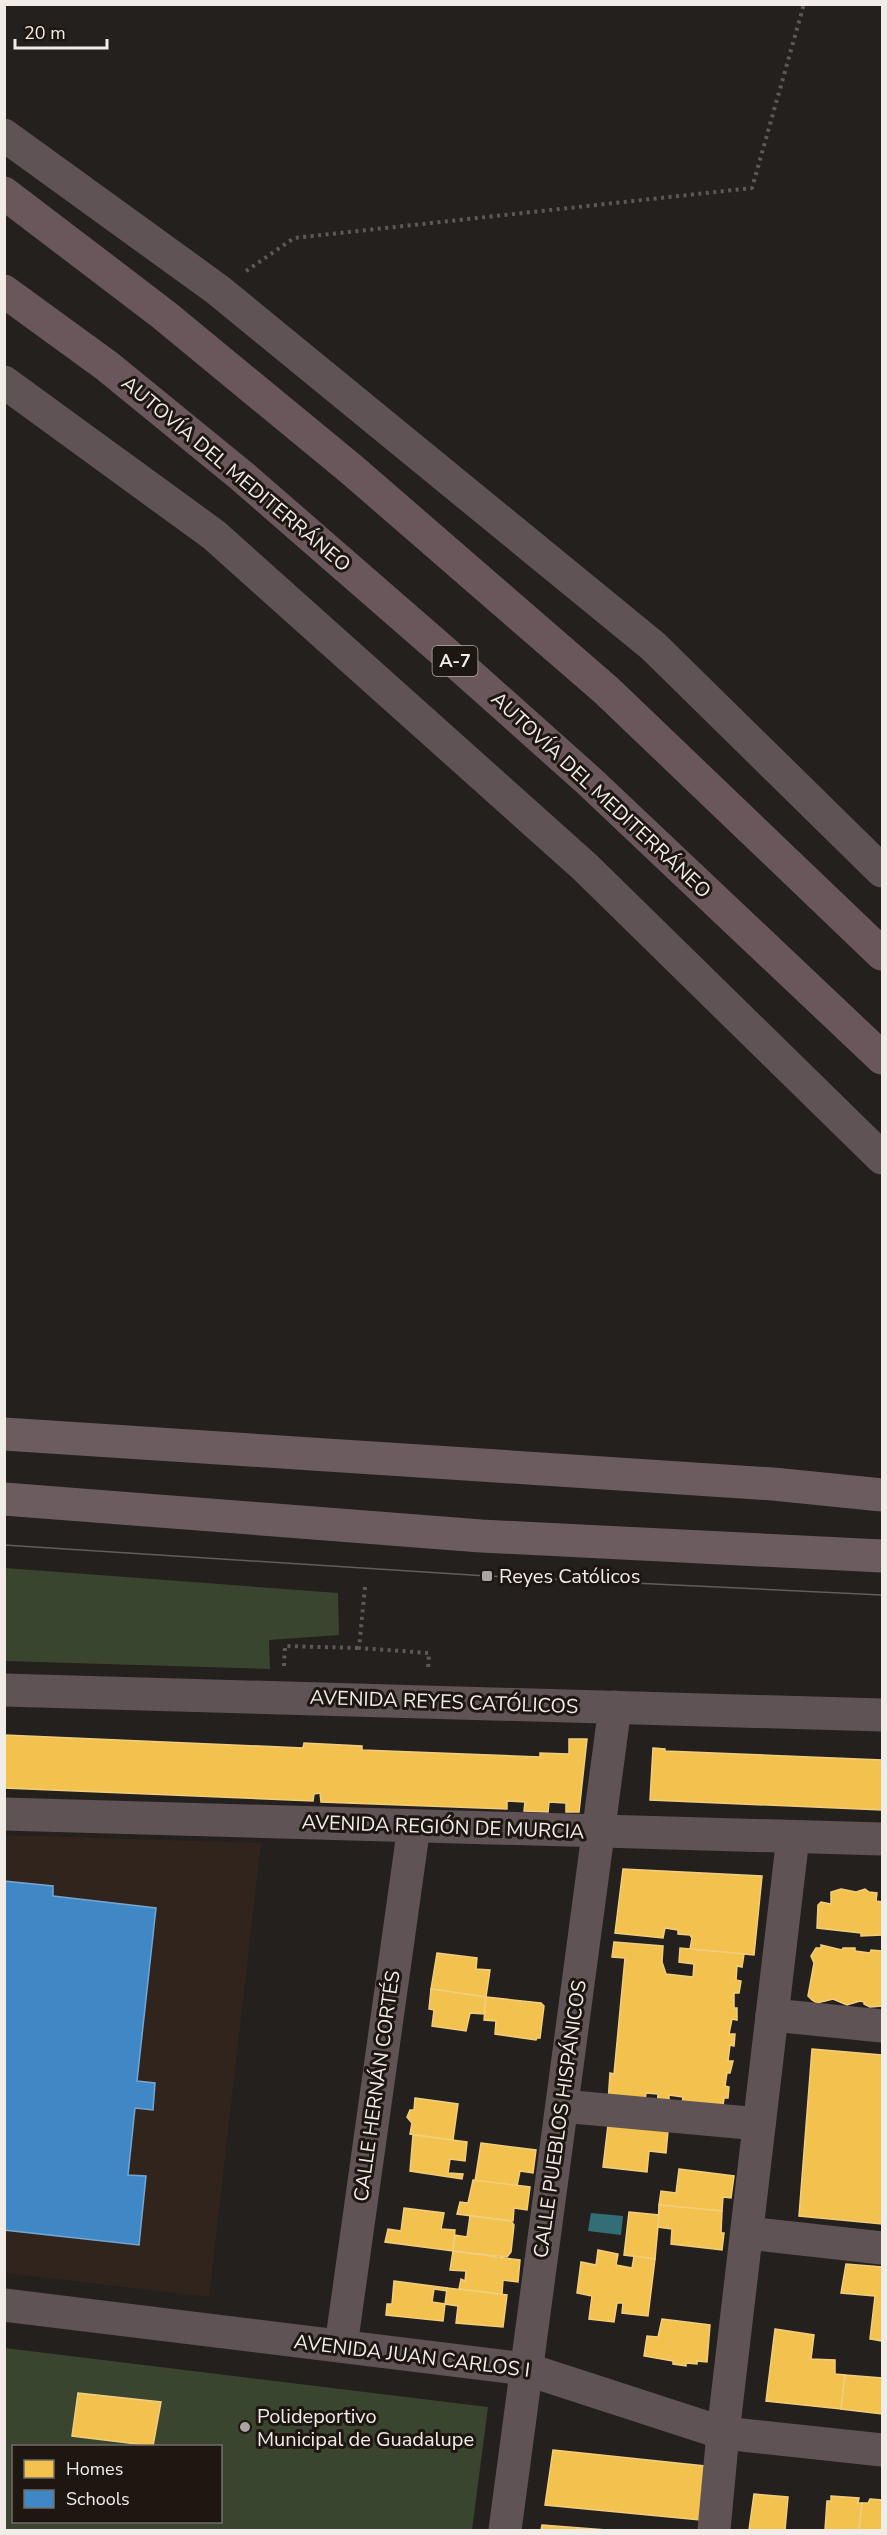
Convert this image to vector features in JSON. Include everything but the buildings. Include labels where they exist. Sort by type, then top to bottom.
[{"type":"highway","points":[[4,193],[164,315],[422,530],[606,690],[882,954]]},
{"type":"highway","name":"AUTOVÍA DEL MEDITERRÁNEO","points":[[4,291],[107,366],[234,470],[459,665],[589,781],[882,1058]]},
{"type":"main road","points":[[4,1434],[773,1484],[882,1495]]},
{"type":"main road","points":[[4,1498],[481,1536],[882,1556]]},
{"type":"street","points":[[4,135],[218,290],[653,646],[882,871]]},
{"type":"street","points":[[4,382],[214,535],[585,867],[882,1158]]},
{"type":"street","name":"AVENIDA REYES CATÓLICOS","points":[[4,1690],[882,1715]]},
{"type":"street","name":"CALLE PUEBLOS HISPÁNICOS","points":[[505,2530],[615,1707]]},
{"type":"street","name":"AVENIDA REGIÓN DE MURCIA","points":[[4,1814],[882,1839]]},
{"type":"street","name":"CALLE HERNÁN CORTÉS","points":[[341,2346],[414,1826]]},
{"type":"street","points":[[714,2530],[723,2433],[794,1837]]},
{"type":"street","points":[[772,2015],[882,2026]]},
{"type":"street","points":[[562,2106],[759,2124]]},
{"type":"street","points":[[747,2233],[882,2248]]},
{"type":"street","name":"AVENIDA JUAN CARLOS I","points":[[4,2305],[526,2369],[723,2433],[882,2450]]},
{"type":"path","points":[[218,290],[294,238],[752,188],[804,4]]},
{"type":"path","points":[[359,1648],[365,1587]]},
{"type":"path","points":[[283,1697],[285,1646],[359,1648],[429,1653],[428,1702]]},
{"type":"shaded area","points":[[5,1835],[261,1843],[209,2297],[5,2273]]},
{"type":"green space","points":[[5,1568],[338,1593],[339,1635],[269,1640],[270,1669],[5,1661]]},
{"type":"green space","name":"Polideportivo Municipal de Guadalupe","points":[[5,2348],[488,2407],[472,2530],[5,2530]]},
{"type":"water","points":[[591,2213],[623,2216],[621,2235],[588,2231]]},
{"type":"tram line","points":[[4,1545],[487,1576],[882,1595]]},
{"type":"place","name":"Reyes Católicos","points":[[487,1576]]},
{"type":"place","name":"Polideportivo Municipal de Guadalupe","points":[[245,2427]]}]
